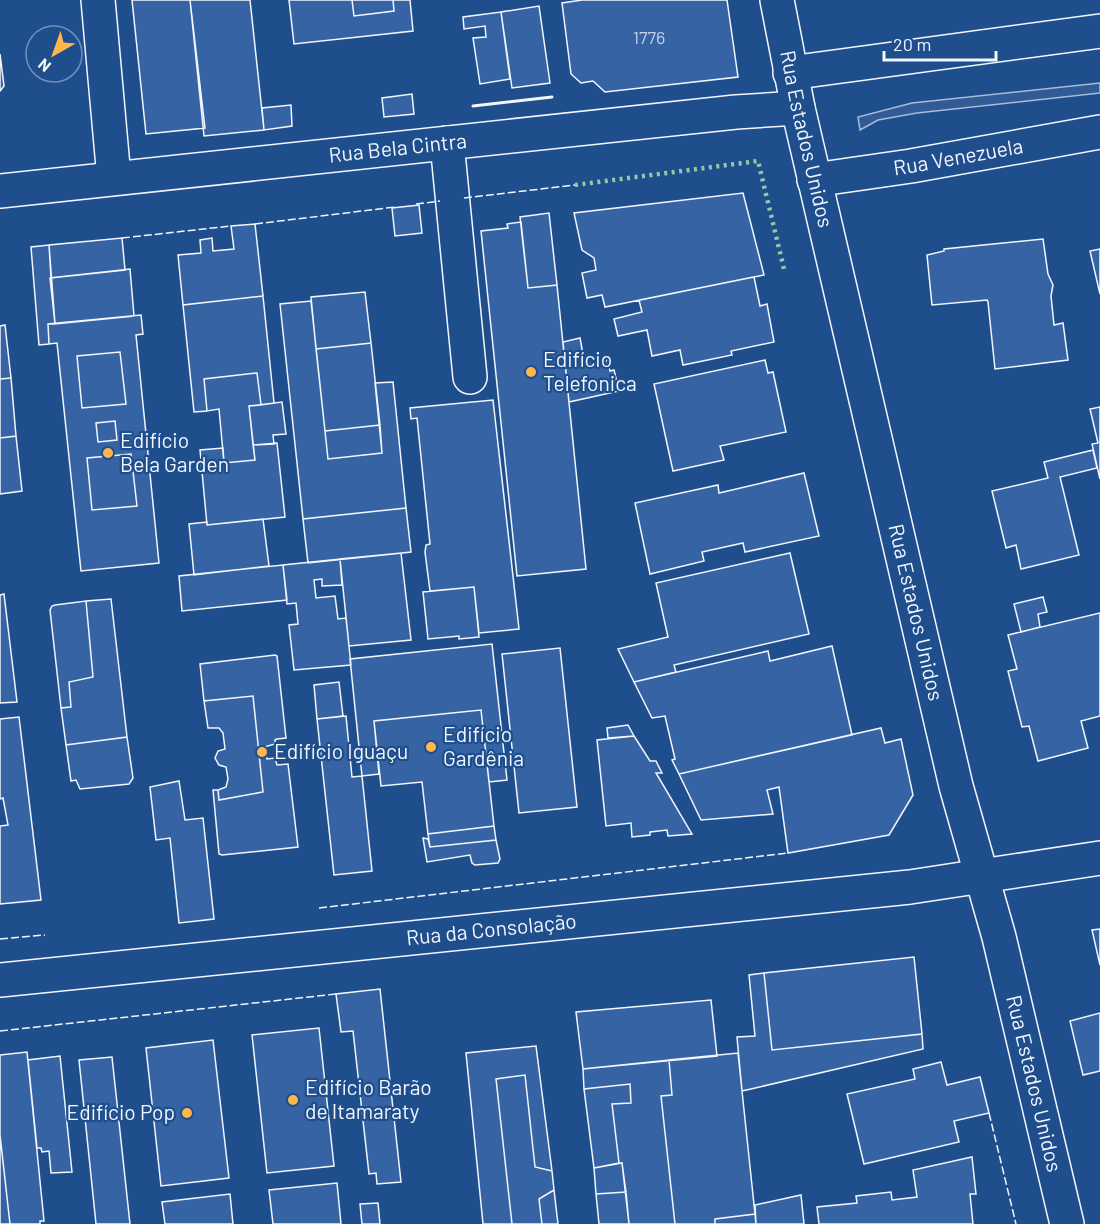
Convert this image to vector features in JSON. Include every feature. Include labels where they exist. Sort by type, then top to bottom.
[{"type":"street","points":[[98,0],[114,178]]},
{"type":"street","name":"Rua Estados Unidos","points":[[777,0],[790,73],[814,180],[956,786],[999,937],[1067,1224]]},
{"type":"street","points":[[790,73],[1100,31]]},
{"type":"street","name":"Rua Bela Cintra","points":[[0,190],[736,112],[798,108]]},
{"type":"street","name":"Rua Venezuela","points":[[814,180],[910,166],[1100,132]]},
{"type":"street","points":[[447,143],[470,377]]},
{"type":"street","name":"Rua da Consolação","points":[[0,980],[910,887],[1100,858]]},
{"type":"shaded area","points":[[1100,83],[1100,93],[917,113],[878,120],[860,130],[858,117],[912,103]]},
{"type":"building","points":[[132,0],[190,0],[205,128],[146,134]]},
{"type":"building","points":[[190,0],[250,0],[264,130],[204,136]]},
{"type":"building","points":[[289,0],[352,0],[354,16],[394,11],[393,0],[410,0],[413,31],[294,44]]},
{"type":"building","points":[[352,0],[393,0],[394,11],[354,16]]},
{"type":"building","points":[[582,0],[727,0],[738,77],[605,92],[593,81],[581,83],[571,74],[562,3]]},
{"type":"building","points":[[539,6],[550,83],[512,88],[501,12]]},
{"type":"building","points":[[501,12],[510,79],[480,84],[473,38],[486,37],[485,26],[464,29],[463,17]]},
{"type":"building","points":[[0,54],[4,86],[0,91]]},
{"type":"building","points":[[412,94],[414,114],[384,117],[382,98]]},
{"type":"building","points":[[291,105],[292,126],[264,130],[262,108]]},
{"type":"building","points":[[743,193],[764,275],[605,307],[602,295],[587,298],[582,273],[596,270],[594,258],[582,250],[574,213]]},
{"type":"building","points":[[419,205],[422,233],[395,236],[392,208]]},
{"type":"building","points":[[549,213],[557,285],[528,288],[520,217]]},
{"type":"building","name":"Edifício Telefonica","points":[[521,222],[528,288],[557,285],[586,569],[517,576],[481,231],[508,228],[507,224]]},
{"type":"building","points":[[255,224],[263,296],[183,305],[178,255],[201,253],[200,240],[212,238],[213,251],[234,249],[231,226]]},
{"type":"building","points":[[122,238],[125,270],[51,278],[49,245]]},
{"type":"building","points":[[1043,239],[1048,274],[1053,285],[1051,296],[1054,325],[1063,323],[1068,360],[995,369],[987,300],[932,305],[927,255],[944,251],[944,249]]},
{"type":"building","points":[[49,245],[55,324],[48,324],[49,344],[39,345],[31,247]]},
{"type":"building","points":[[1100,249],[1100,294],[1090,251]]},
{"type":"building","points":[[130,269],[134,316],[55,324],[50,278]]},
{"type":"building","points":[[754,277],[760,306],[767,304],[774,342],[731,351],[732,355],[683,365],[680,350],[652,356],[647,330],[618,336],[614,319],[642,312],[639,300]]},
{"type":"building","points":[[365,292],[371,343],[316,349],[311,297]]},
{"type":"building","points":[[263,296],[274,403],[261,405],[257,373],[204,379],[207,411],[194,412],[183,305]]},
{"type":"building","points":[[311,301],[328,459],[382,453],[375,383],[393,382],[406,508],[303,519],[280,304]]},
{"type":"building","name":"Edifício Bela Garden","points":[[141,315],[143,334],[136,335],[159,563],[81,571],[57,343],[49,344],[48,324]]},
{"type":"building","points":[[5,325],[11,378],[0,379],[0,326]]},
{"type":"building","points":[[580,338],[585,365],[607,360],[610,371],[614,370],[619,391],[569,402],[563,342]]},
{"type":"building","points":[[371,343],[380,425],[325,431],[316,349]]},
{"type":"building","points":[[120,352],[126,404],[82,408],[77,356]]},
{"type":"building","points":[[765,360],[768,373],[773,372],[786,432],[720,446],[724,460],[673,471],[654,384]]},
{"type":"building","points":[[257,373],[261,405],[249,406],[255,460],[224,463],[219,409],[207,411],[204,379]]},
{"type":"building","points":[[11,378],[16,436],[0,438],[0,379]]},
{"type":"building","points":[[493,400],[519,629],[479,633],[474,587],[430,591],[425,552],[426,545],[430,544],[417,418],[411,419],[410,408]]},
{"type":"building","points":[[282,402],[286,434],[273,435],[274,444],[253,445],[249,406]]},
{"type":"building","points":[[1100,407],[1100,479],[1092,444],[1098,443],[1090,409]]},
{"type":"building","points":[[115,421],[117,440],[98,442],[96,423]]},
{"type":"building","points":[[380,425],[382,453],[328,459],[325,431]]},
{"type":"building","points":[[16,436],[22,491],[0,494],[0,438]]},
{"type":"building","points":[[277,443],[285,517],[207,525],[200,450],[223,448],[224,463],[255,460],[253,445]]},
{"type":"building","points":[[1093,450],[1097,468],[1060,477],[1079,555],[1021,569],[1016,545],[1006,548],[992,491],[1048,478],[1044,462]]},
{"type":"building","points":[[131,454],[137,506],[92,510],[87,458]]},
{"type":"building","points":[[804,473],[819,536],[745,552],[743,543],[702,552],[704,561],[650,574],[635,503],[718,485],[719,493]]},
{"type":"building","points":[[406,508],[411,552],[308,563],[303,519]]},
{"type":"building","points":[[263,519],[269,566],[194,575],[189,524],[207,522],[207,525]]},
{"type":"building","points":[[401,553],[411,640],[349,646],[340,559]]},
{"type":"building","points":[[790,553],[809,634],[674,665],[676,672],[634,682],[618,649],[668,637],[656,583]]},
{"type":"building","points":[[340,559],[342,585],[322,586],[322,579],[314,580],[316,598],[335,596],[338,619],[346,618],[351,665],[294,670],[289,625],[298,624],[296,603],[287,604],[283,565]]},
{"type":"building","points":[[283,565],[287,600],[182,611],[179,576]]},
{"type":"building","points":[[474,587],[479,637],[428,639],[423,592]]},
{"type":"building","points":[[4,594],[17,702],[0,703],[0,595]]},
{"type":"building","points":[[1043,597],[1047,612],[1038,614],[1040,627],[1021,632],[1014,604]]},
{"type":"building","points":[[111,599],[127,737],[66,745],[61,708],[71,707],[69,682],[93,677],[86,601]]},
{"type":"building","points":[[86,601],[93,677],[69,682],[71,707],[61,708],[50,610],[55,605]]},
{"type":"building","points":[[1100,613],[1100,716],[1081,721],[1088,748],[1038,761],[1029,726],[1022,727],[1008,671],[1017,669],[1008,635]]},
{"type":"building","points":[[492,644],[507,780],[489,782],[481,710],[374,721],[379,774],[362,776],[350,659]]},
{"type":"building","points":[[832,646],[852,735],[679,774],[672,760],[675,759],[665,716],[652,718],[634,682],[768,651],[770,661]]},
{"type":"building","points":[[560,648],[577,807],[519,813],[502,654]]},
{"type":"building","name":"Edifício Iguaçu","points":[[277,656],[286,738],[277,739],[275,744],[264,747],[267,759],[275,758],[277,765],[288,764],[298,847],[222,855],[219,854],[213,790],[218,790],[219,800],[263,792],[253,696],[204,701],[200,664]]},
{"type":"building","points":[[339,682],[343,716],[317,719],[314,685]]},
{"type":"building","points":[[253,696],[263,792],[219,800],[218,790],[226,787],[228,779],[226,767],[219,765],[215,758],[218,751],[225,749],[223,733],[219,728],[208,728],[204,701]]},
{"type":"building","name":"Edifício Gardênia","points":[[481,710],[494,826],[428,834],[422,782],[381,786],[374,721]]},
{"type":"building","points":[[346,716],[352,777],[362,776],[372,871],[334,875],[317,719]]},
{"type":"building","points":[[19,717],[41,900],[0,904],[0,826],[8,825],[3,798],[0,799],[0,719]]},
{"type":"building","points":[[628,725],[634,736],[608,738],[607,728]]},
{"type":"building","points":[[881,728],[885,743],[901,739],[913,795],[889,835],[788,853],[779,787],[767,790],[773,814],[701,820],[679,774]]},
{"type":"building","points":[[634,736],[650,761],[656,761],[662,773],[656,773],[692,834],[668,836],[667,830],[632,837],[631,823],[606,826],[597,740]]},
{"type":"building","points":[[127,737],[133,778],[129,784],[80,789],[76,780],[71,781],[66,745]]},
{"type":"building","points":[[179,781],[185,820],[203,818],[214,919],[179,923],[170,838],[156,840],[150,787]]},
{"type":"building","points":[[494,826],[496,840],[430,847],[428,834]]},
{"type":"building","points":[[423,838],[428,839],[430,847],[496,840],[500,859],[498,863],[475,865],[470,855],[427,862]]},
{"type":"building","points":[[1100,929],[1100,965],[1092,930]]},
{"type":"building","points":[[914,957],[922,1034],[772,1050],[764,973]]},
{"type":"building","points":[[764,973],[772,1050],[922,1034],[923,1049],[742,1091],[737,1037],[755,1036],[749,975]]},
{"type":"building","points":[[380,989],[401,1182],[377,1184],[376,1173],[369,1174],[353,1031],[341,1032],[336,994]]},
{"type":"building","points":[[711,1000],[717,1056],[583,1069],[576,1012]]},
{"type":"building","points":[[1100,1013],[1100,1071],[1083,1075],[1070,1021]]},
{"type":"building","name":"Edifício Barão de Itamaraty","points":[[319,1028],[334,1166],[267,1173],[252,1035]]},
{"type":"building","name":"Edifício Pop","points":[[213,1040],[229,1178],[161,1186],[146,1048]]},
{"type":"building","points":[[536,1046],[552,1171],[535,1167],[525,1075],[496,1079],[512,1224],[483,1224],[466,1053]]},
{"type":"building","points":[[27,1052],[44,1221],[40,1221],[40,1224],[10,1224],[0,1135],[0,1055]]},
{"type":"building","points":[[738,1053],[755,1214],[715,1219],[715,1224],[675,1224],[661,1096],[672,1095],[669,1060]]},
{"type":"building","points":[[60,1056],[72,1172],[51,1173],[49,1151],[42,1152],[41,1148],[37,1148],[28,1060]]},
{"type":"building","points":[[112,1057],[130,1224],[96,1224],[79,1060]]},
{"type":"building","points":[[669,1060],[672,1095],[661,1096],[675,1224],[629,1224],[612,1104],[631,1103],[630,1084],[584,1089],[583,1069]]},
{"type":"building","points":[[941,1062],[947,1085],[980,1077],[989,1113],[954,1121],[959,1142],[864,1164],[847,1094],[915,1079],[913,1069]]},
{"type":"building","points":[[525,1075],[535,1167],[552,1171],[554,1190],[539,1199],[542,1224],[512,1224],[496,1079]]},
{"type":"building","points":[[630,1084],[631,1103],[612,1104],[619,1163],[594,1168],[584,1089]]},
{"type":"building","points":[[0,1135],[10,1224],[0,1224]]},
{"type":"building","points":[[972,1157],[976,1194],[970,1194],[973,1224],[819,1224],[817,1207],[857,1203],[856,1196],[891,1192],[892,1200],[917,1197],[913,1170]]},
{"type":"building","points":[[622,1163],[626,1192],[596,1194],[594,1168]]},
{"type":"building","points":[[337,1183],[341,1224],[273,1224],[269,1190]]},
{"type":"building","points":[[554,1190],[558,1224],[542,1224],[539,1199]]},
{"type":"building","points":[[626,1192],[629,1224],[599,1224],[596,1194]]},
{"type":"building","points":[[230,1194],[233,1224],[165,1224],[162,1202]]},
{"type":"building","points":[[801,1195],[804,1224],[756,1224],[755,1205]]},
{"type":"building","points":[[378,1203],[380,1224],[362,1224],[360,1204]]},
{"type":"building","points":[[755,1214],[756,1224],[715,1224],[715,1219]]},
{"type":"hedge","points":[[575,185],[758,161],[784,269]]},
{"type":"fence","points":[[464,198],[575,185]]},
{"type":"fence","points":[[416,204],[440,201]]},
{"type":"fence","points":[[255,224],[395,207]]},
{"type":"fence","points":[[122,238],[231,226]]},
{"type":"fence","points":[[319,908],[788,853]]},
{"type":"fence","points":[[0,939],[45,935]]},
{"type":"fence","points":[[0,1031],[336,994]]},
{"type":"fence","points":[[989,1113],[1016,1224]]},
{"type":"wall","points":[[473,106],[552,97]]},
{"type":"place","name":"Edifício Telefonica","points":[[531,372]]},
{"type":"place","name":"Edifício Bela Garden","points":[[108,453]]},
{"type":"place","name":"Edifício Gardênia","points":[[431,747]]},
{"type":"place","name":"Edifício Iguaçu","points":[[262,752]]},
{"type":"place","name":"Edifício Barão de Itamaraty","points":[[293,1100]]},
{"type":"place","name":"Edifício Pop","points":[[187,1113]]}]
